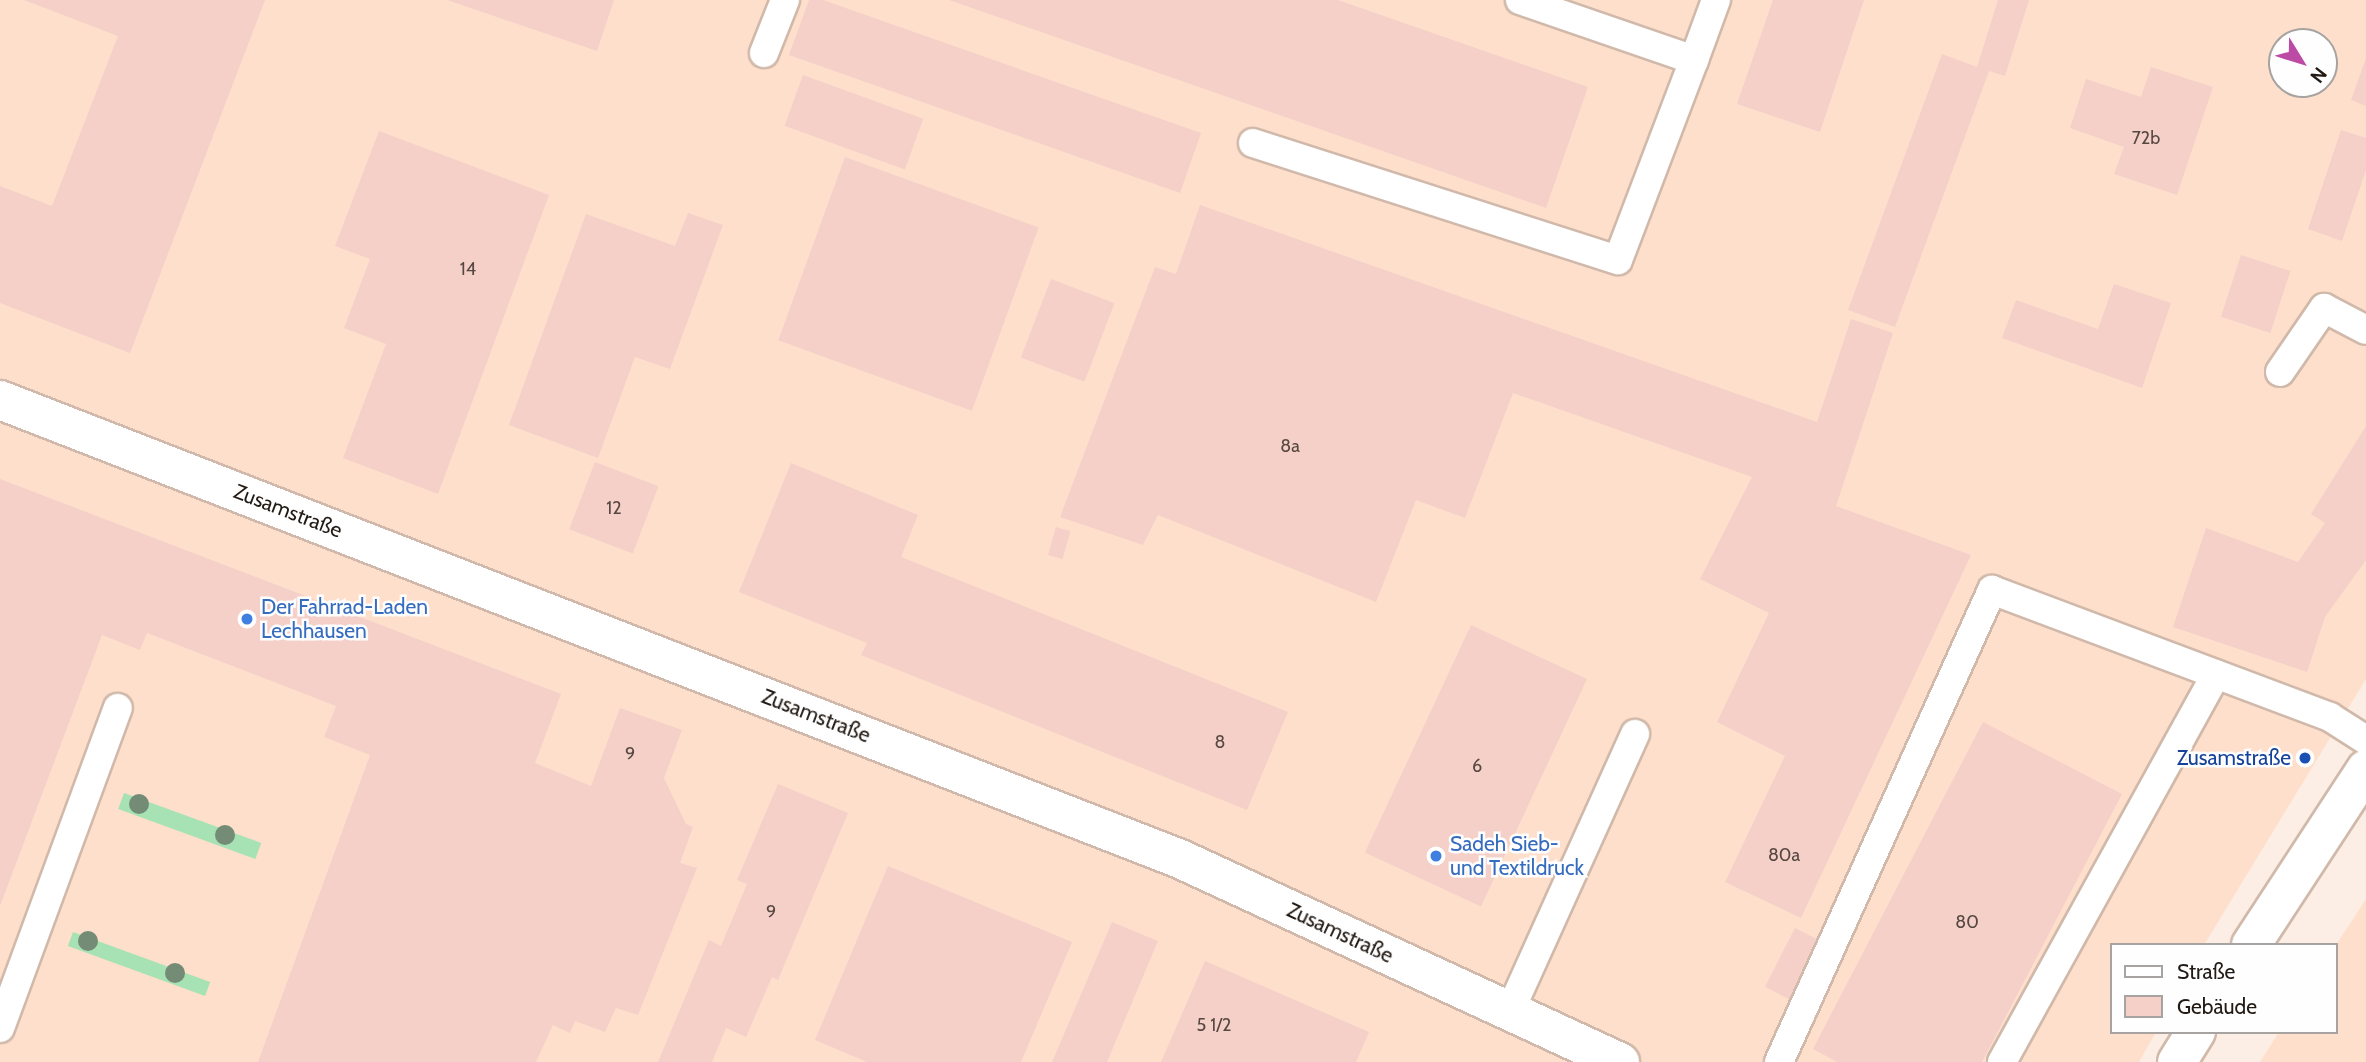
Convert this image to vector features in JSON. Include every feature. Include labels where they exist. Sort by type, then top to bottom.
[{"type":"street","name":"Zusamstraße","points":[[0,400],[1178,858],[1620,1062]]},
{"type":"street","points":[[2252,943],[2366,769]]},
{"type":"street","points":[[2177,1062],[2195,1034]]},
{"type":"lane","points":[[764,53],[785,0]]},
{"type":"lane","points":[[1520,0],[1695,60]]},
{"type":"lane","points":[[1253,143],[1618,260],[1716,0]]},
{"type":"lane","points":[[2280,372],[2324,308],[2366,330]]},
{"type":"lane","points":[[1779,1062],[1992,590],[2330,717],[2366,740]]},
{"type":"lane","points":[[2001,1062],[2216,674]]},
{"type":"lane","points":[[0,1028],[118,708]]},
{"type":"lane","points":[[1510,1011],[1635,734]]},
{"type":"shaded area","points":[[0,0],[2366,0],[2366,679],[2205,943],[2110,943],[2110,1034],[2155,1034],[2139,1062],[0,1062]]},
{"type":"shaded area","points":[[2366,899],[2366,1062],[2260,1062],[2278,1034],[2338,1034],[2337,943]]},
{"type":"green space","points":[[124,793],[261,843],[255,859],[118,809]]},
{"type":"green space","points":[[73,932],[210,982],[205,996],[68,946]]},
{"type":"building","points":[[24,0],[265,0],[130,353],[0,303],[0,186],[52,206],[118,36]]},
{"type":"building","points":[[447,0],[614,0],[597,51]]},
{"type":"building","points":[[809,0],[823,0],[1201,133],[1180,193],[789,55]]},
{"type":"building","points":[[949,0],[1338,0],[1588,87],[1546,208]]},
{"type":"building","points":[[1773,0],[1864,0],[1820,132],[1737,104]]},
{"type":"building","points":[[1998,0],[2029,0],[2005,76],[1989,71],[1895,327],[1848,310],[1942,54],[1977,67]]},
{"type":"building","points":[[2366,58],[2366,106],[2351,100]]},
{"type":"building","points":[[2151,67],[2213,87],[2177,195],[2114,174],[2124,147],[2070,128],[2086,79],[2141,97]]},
{"type":"building","points":[[803,75],[923,119],[905,170],[785,126]]},
{"type":"building","points":[[2341,130],[2366,138],[2366,170],[2342,241],[2308,229]]},
{"type":"building","points":[[379,131],[549,195],[438,494],[343,458],[386,344],[344,328],[370,259],[335,246]]},
{"type":"building","points":[[845,157],[1039,227],[972,411],[778,340]]},
{"type":"building","points":[[1200,205],[1817,422],[1851,319],[1893,333],[1836,506],[1971,555],[1801,918],[1725,882],[1785,756],[1717,722],[1769,613],[1700,579],[1752,477],[1513,393],[1465,518],[1416,500],[1376,602],[1158,515],[1143,545],[1060,517],[1155,267],[1176,274]]},
{"type":"building","points":[[688,213],[723,225],[670,369],[635,357],[598,458],[509,425],[586,214],[675,246]]},
{"type":"building","points":[[2241,255],[2290,271],[2270,333],[2221,317]]},
{"type":"building","points":[[1051,279],[1114,303],[1084,382],[1021,357]]},
{"type":"building","points":[[2114,284],[2171,303],[2142,388],[2002,338],[2016,300],[2098,329]]},
{"type":"building","points":[[2366,426],[2366,560],[2325,617],[2307,672],[2173,627],[2206,528],[2298,562],[2325,523],[2311,514]]},
{"type":"building","points":[[595,462],[658,486],[633,554],[569,529]]},
{"type":"building","points":[[791,463],[918,515],[901,557],[1288,712],[1247,810],[861,655],[867,643],[739,592]]},
{"type":"building","points":[[0,479],[561,694],[535,763],[591,786],[620,708],[682,730],[664,778],[686,824],[693,827],[680,863],[697,868],[638,1015],[616,1008],[605,1032],[575,1021],[570,1033],[553,1025],[536,1062],[258,1062],[370,755],[324,737],[336,706],[147,633],[140,650],[102,635],[0,906]]},
{"type":"building","points":[[1056,527],[1070,531],[1062,559],[1048,555]]},
{"type":"building","points":[[1471,625],[1587,679],[1481,907],[1365,852]]},
{"type":"building","points":[[1983,722],[2122,794],[1982,1062],[1837,1062],[1813,1049]]},
{"type":"building","points":[[778,784],[848,813],[778,980],[772,977],[746,1037],[726,1028],[712,1062],[658,1062],[709,940],[721,946],[747,884],[737,880]]},
{"type":"building","points":[[888,866],[1072,942],[1021,1062],[867,1062],[815,1040]]},
{"type":"building","points":[[1112,922],[1158,941],[1107,1062],[1052,1062]]},
{"type":"building","points":[[1795,928],[1822,942],[1792,1000],[1765,987]]},
{"type":"building","points":[[1205,961],[1369,1032],[1356,1062],[1161,1062]]},
{"type":"place","name":"Der Fahrrad-Laden Lechhausen","points":[[247,619]]},
{"type":"place","name":"Zusamstraße","points":[[2305,758]]},
{"type":"place","name":"Sadeh Sieb- und Textildruck","points":[[1436,856]]}]
